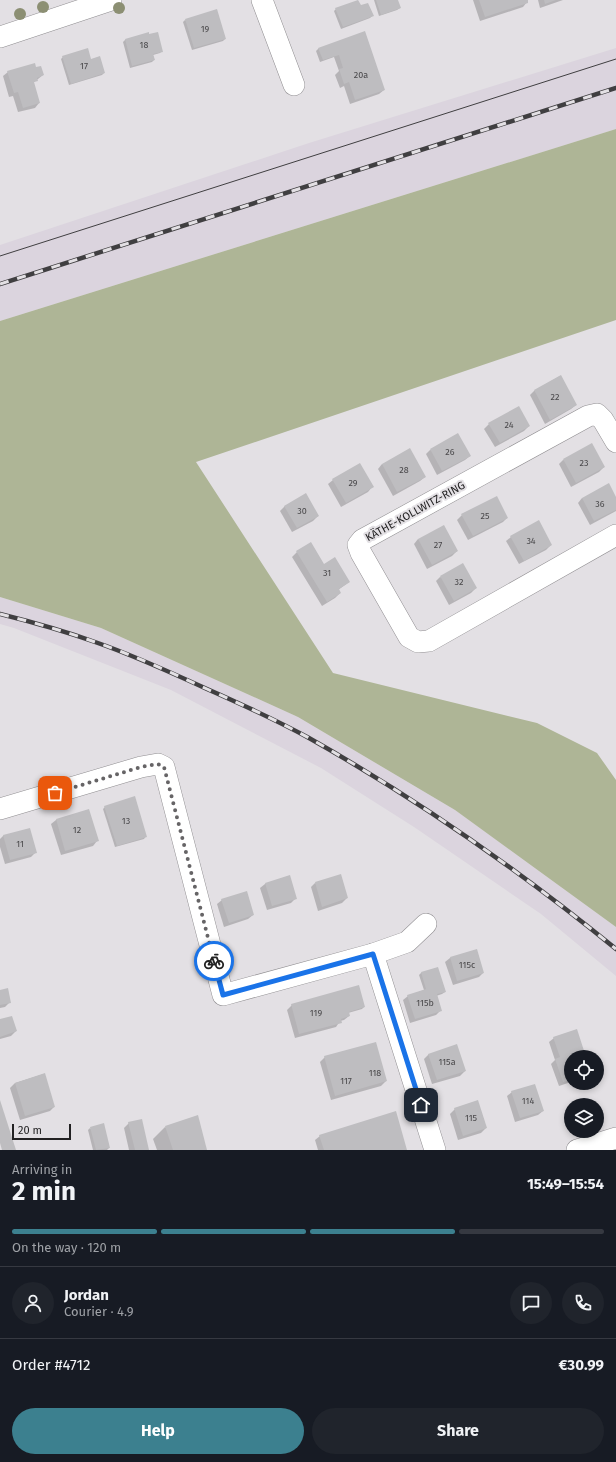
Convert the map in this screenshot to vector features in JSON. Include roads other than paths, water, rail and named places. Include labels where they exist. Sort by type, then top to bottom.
[{"type":"street","points":[[0,37],[111,0]]},
{"type":"street","points":[[262,0],[294,85]]},
{"type":"street","name":"KÄTHE-KOLLWITZ-RING","points":[[616,442],[603,420],[597,414],[588,416],[362,540],[358,545],[361,553],[409,637],[418,642],[429,641],[616,535]]},
{"type":"street","points":[[0,810],[141,767],[158,764],[164,767],[223,995],[373,954],[407,942],[426,924]]},
{"type":"street","points":[[373,954],[435,1150]]},
{"type":"street","points":[[577,1150],[616,1138]]},
{"type":"tram line","points":[[0,256],[616,59]]},
{"type":"railway","points":[[0,284],[616,88]]},
{"type":"railway","points":[[0,614],[60,630],[123,652],[246,706],[309,738],[389,786],[467,837],[543,892],[616,949]]}]
